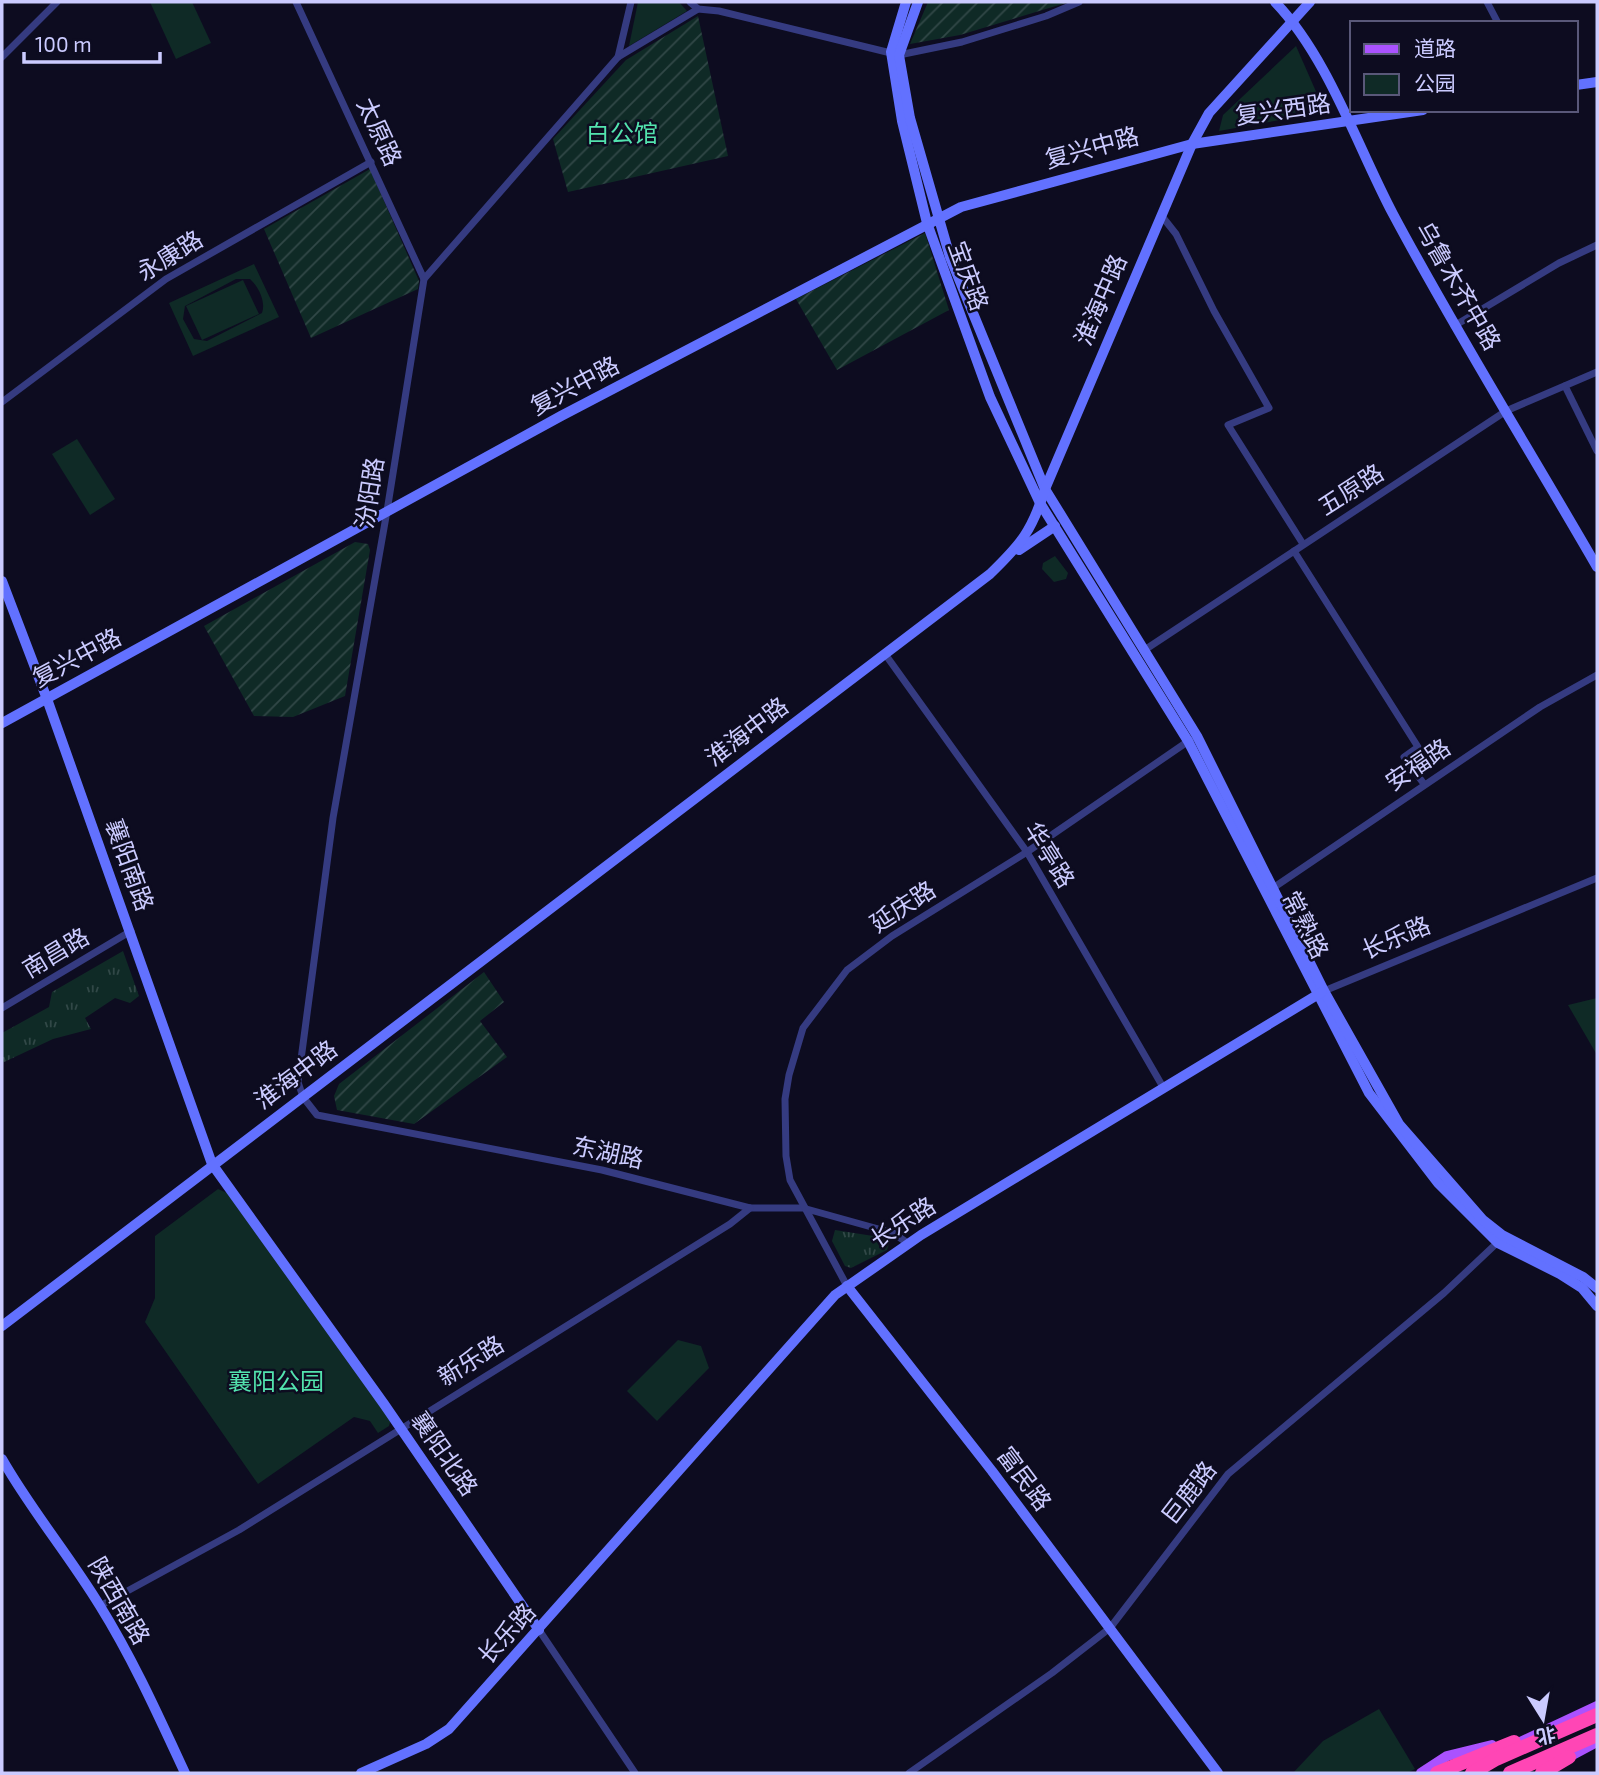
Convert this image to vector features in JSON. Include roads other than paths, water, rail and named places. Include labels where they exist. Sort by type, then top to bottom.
[{"type":"highway","points":[[1472,1773],[1496,1759],[1597,1715]]},
{"type":"highway","points":[[1437,1773],[1450,1765],[1532,1735]]},
{"type":"highway","points":[[1510,1773],[1597,1735]]},
{"type":"highway","points":[[1542,1773],[1569,1757]]},
{"type":"main road","points":[[895,53],[906,2]]},
{"type":"main road","points":[[895,53],[918,2]]},
{"type":"main road","name":"乌鲁木齐中路","points":[[1275,2],[1293,20],[1349,122],[1389,207],[1454,326],[1597,567]]},
{"type":"main road","name":"淮海中路","points":[[2,1326],[990,575],[1005,560],[1034,523],[1045,489],[1192,144],[1209,113],[1310,2]]},
{"type":"main road","name":"宝庆路","points":[[895,53],[909,118],[969,307],[1045,489]]},
{"type":"main road","name":"宝庆路","points":[[895,53],[902,121],[927,223],[990,397],[1041,503]]},
{"type":"main road","points":[[1578,85],[1597,82]]},
{"type":"main road","name":"复兴西路","points":[[1192,144],[1411,112]]},
{"type":"main road","name":"复兴中路","points":[[2,723],[387,511],[927,223],[961,207],[1192,144]]},
{"type":"main road","name":"常熟路","points":[[1045,489],[1140,653]]},
{"type":"main road","name":"常熟路","points":[[1041,503],[1193,738],[1369,1093],[1397,1133],[1438,1183],[1500,1239],[1582,1288],[1597,1306]]},
{"type":"main road","points":[[1005,560],[1055,526]]},
{"type":"main road","name":"襄阳南路","points":[[2,581],[131,931],[212,1164]]},
{"type":"main road","name":"常熟路","points":[[1320,992],[1399,1124],[1500,1239],[1583,1277],[1597,1288]]},
{"type":"main road","name":"长乐路","points":[[361,1773],[426,1744],[449,1730],[835,1295],[909,1244],[1320,992]]},
{"type":"main road","name":"襄阳北路","points":[[212,1164],[400,1428],[539,1630]]},
{"type":"main road","name":"常熟路","points":[[1475,1212],[1481,1211],[1507,1230],[1585,1270],[1597,1280]]},
{"type":"main road","name":"富民路","points":[[847,1286],[1218,1773]]},
{"type":"main road","name":"陕西南路","points":[[2,1459],[27,1501],[45,1521],[100,1606],[185,1773]]},
{"type":"main road","points":[[1463,1773],[1532,1735],[1597,1706]]},
{"type":"main road","points":[[1421,1773],[1447,1756],[1532,1735]]},
{"type":"main road","points":[[1536,1773],[1597,1742]]},
{"type":"main road","points":[[1551,1773],[1569,1757]]},
{"type":"street","points":[[2,57],[57,2]]},
{"type":"street","name":"太原路","points":[[296,2],[424,279]]},
{"type":"street","points":[[618,57],[631,2]]},
{"type":"street","points":[[690,2],[698,9],[719,11],[895,53],[962,42],[1046,16],[1079,2]]},
{"type":"street","points":[[1487,2],[1497,21]]},
{"type":"street","points":[[424,279],[618,57],[698,9]]},
{"type":"street","name":"永康路","points":[[2,402],[166,279],[371,162]]},
{"type":"street","points":[[1161,215],[1176,233],[1214,310],[1269,408],[1228,425],[1303,544]]},
{"type":"street","points":[[1454,326],[1559,262],[1597,245]]},
{"type":"street","name":"汾阳路","points":[[303,1097],[298,1082],[333,818],[387,511],[424,279]]},
{"type":"street","name":"五原路","points":[[1140,653],[1506,411],[1597,372]]},
{"type":"street","points":[[1565,386],[1597,451]]},
{"type":"street","points":[[1294,551],[1418,747],[1404,757],[1424,785]]},
{"type":"street","name":"华亭路","points":[[885,654],[1027,852],[1163,1087]]},
{"type":"street","name":"安福路","points":[[1269,891],[1540,707],[1597,675]]},
{"type":"street","name":"延庆路","points":[[803,1208],[790,1180],[783,1130],[789,1075],[808,1020],[847,970],[892,936],[1027,852],[1193,738]]},
{"type":"street","name":"长乐路","points":[[1320,992],[1597,878]]},
{"type":"street","name":"南昌路","points":[[2,1008],[131,931]]},
{"type":"street","name":"东湖路","points":[[303,1097],[317,1115],[602,1170],[750,1208],[803,1208],[893,1233],[909,1244]]},
{"type":"street","name":"新乐路","points":[[100,1606],[239,1530],[730,1224],[750,1208]]},
{"type":"street","name":"富民路","points":[[803,1208],[847,1286]]},
{"type":"street","name":"巨鹿路","points":[[909,1773],[1030,1689],[1110,1628],[1228,1474],[1444,1293],[1500,1239]]},
{"type":"street","name":"襄阳北路","points":[[539,1630],[635,1773]]},
{"type":"park label","name":"白公馆","points":[[622,134]]},
{"type":"park label","name":"襄阳公园","points":[[276,1382]]}]
